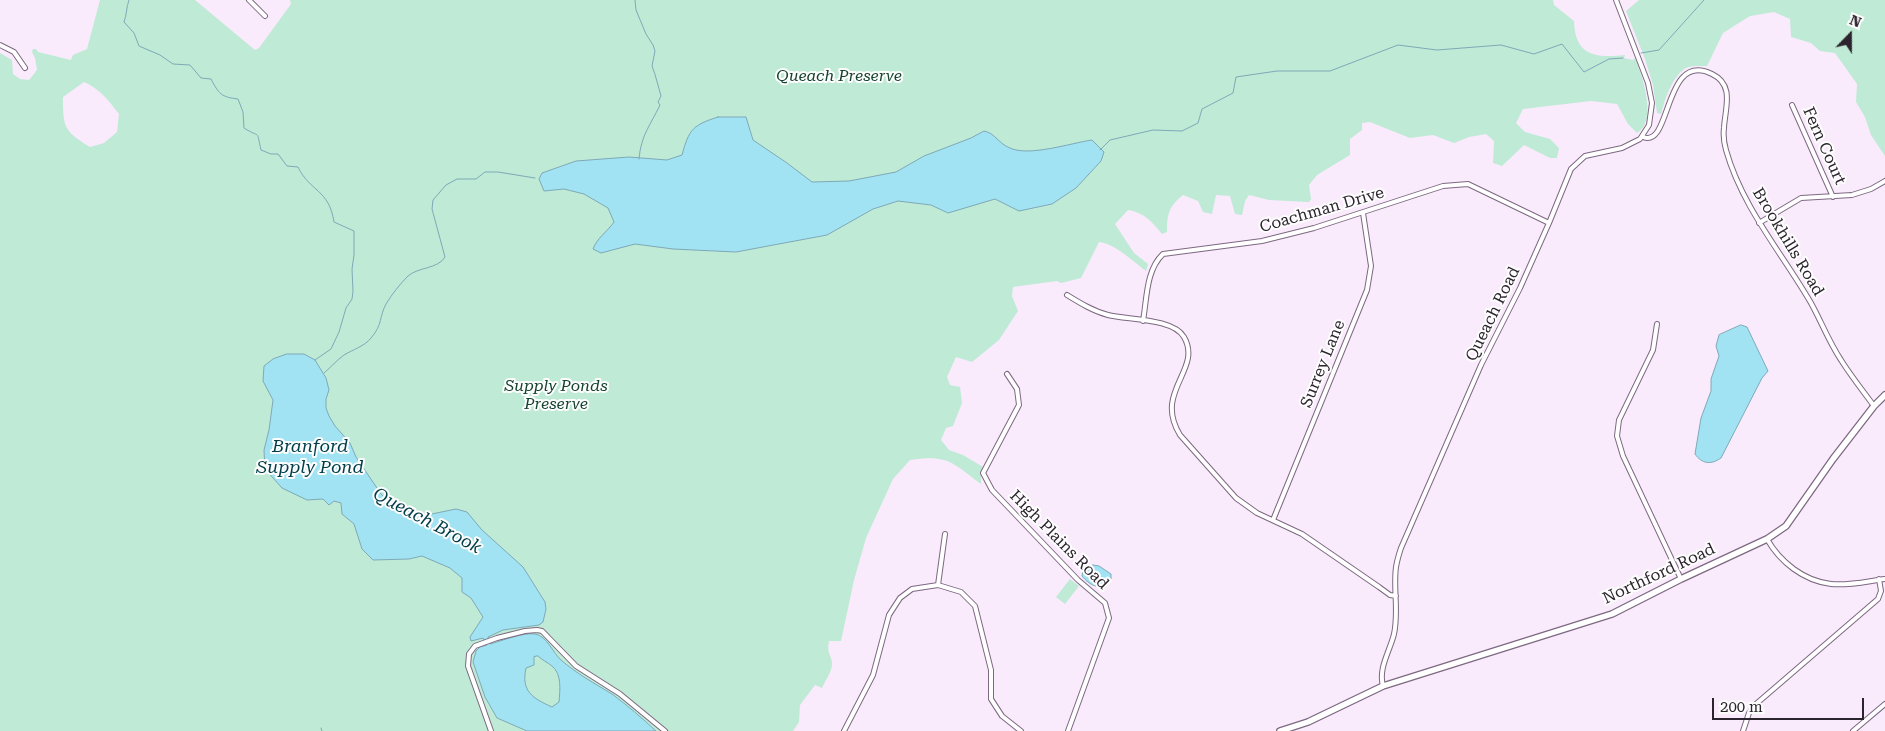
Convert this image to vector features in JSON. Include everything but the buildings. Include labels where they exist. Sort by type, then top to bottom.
[{"type":"street","points":[[249,0],[265,16]]},
{"type":"street","points":[[1616,0],[1640,60],[1651,94],[1651,119],[1643,137]]},
{"type":"street","points":[[0,45],[14,52],[25,68]]},
{"type":"street","name":"Brookhills Road","points":[[1643,137],[1647,139],[1652,138],[1658,132],[1674,89],[1684,75],[1700,71],[1713,74],[1721,80],[1728,96],[1723,134],[1727,153],[1744,192],[1759,223],[1810,302],[1840,359],[1874,406]]},
{"type":"street","name":"Fern Court","points":[[1792,105],[1833,197]]},
{"type":"street","name":"Queach Road","points":[[1383,686],[1380,676],[1394,633],[1397,614],[1396,568],[1404,539],[1482,365],[1549,224],[1568,174],[1579,160],[1592,154],[1631,144],[1643,137]]},
{"type":"street","points":[[1759,223],[1801,198],[1852,195],[1871,189],[1885,181]]},
{"type":"street","name":"Coachman Drive","points":[[1144,321],[1151,270],[1156,260],[1164,254],[1262,242],[1363,213],[1443,186],[1468,184],[1549,224]]},
{"type":"street","name":"Surrey Lane","points":[[1273,520],[1367,290],[1371,266],[1363,213]]},
{"type":"street","points":[[1067,295],[1091,309],[1107,315],[1170,326],[1178,330],[1186,342],[1188,359],[1171,406],[1174,426],[1180,435],[1236,498],[1257,513],[1302,534],[1390,595],[1396,596]]},
{"type":"street","points":[[1657,324],[1652,350],[1619,420],[1617,436],[1623,456],[1681,579]]},
{"type":"street","name":"High Plains Road","points":[[1007,374],[1017,389],[1019,405],[983,473],[984,477],[992,490],[1078,580],[1105,603],[1109,618],[1068,731]]},
{"type":"street","name":"Northford Road","points":[[1280,731],[1308,722],[1383,686],[1612,614],[1767,539],[1786,526],[1834,458],[1874,406],[1885,395]]},
{"type":"street","points":[[938,585],[945,534]]},
{"type":"street","points":[[1767,539],[1783,561],[1800,573],[1820,582],[1844,584],[1885,578]]},
{"type":"street","points":[[1743,731],[1749,713],[1756,704],[1878,598],[1881,591],[1879,579]]},
{"type":"street","points":[[844,731],[873,675],[889,615],[900,598],[912,589],[938,585],[961,592],[975,606],[991,670],[991,699],[1002,716],[1021,731]]},
{"type":"street","points":[[491,731],[468,666],[471,650],[487,642],[525,631],[542,631],[571,662],[620,694],[664,731]]},
{"type":"street","points":[[1853,731],[1885,704]]},
{"type":"green space","name":"Supply Ponds Preserve","points":[[100,0],[195,0],[255,50],[259,48],[291,4],[290,0],[1553,0],[1554,5],[1574,21],[1575,33],[1583,48],[1596,55],[1625,55],[1624,58],[1633,60],[1635,58],[1644,86],[1647,119],[1637,133],[1628,124],[1617,104],[1591,101],[1523,109],[1516,123],[1525,132],[1550,139],[1559,148],[1557,158],[1550,158],[1524,145],[1502,166],[1493,163],[1494,141],[1486,134],[1469,137],[1454,143],[1433,135],[1410,138],[1370,122],[1362,123],[1362,130],[1350,139],[1350,155],[1317,175],[1309,185],[1311,199],[1309,202],[1269,200],[1249,195],[1245,201],[1242,215],[1235,214],[1230,196],[1216,195],[1212,214],[1203,212],[1198,201],[1183,195],[1172,207],[1168,215],[1167,232],[1162,234],[1147,218],[1139,213],[1128,210],[1115,224],[1134,253],[1148,264],[1146,271],[1117,249],[1099,242],[1081,278],[1061,283],[1057,281],[1013,287],[1012,296],[1018,311],[999,340],[972,362],[956,357],[947,377],[950,385],[960,387],[962,403],[953,426],[946,428],[941,440],[949,450],[963,455],[983,467],[981,484],[949,462],[933,458],[910,460],[893,479],[866,538],[854,580],[841,641],[829,641],[828,649],[832,662],[830,671],[822,688],[815,685],[800,705],[799,722],[793,731],[0,731],[0,53],[12,60],[13,74],[20,79],[29,80],[37,70],[32,52],[33,49],[71,60],[73,55],[87,49]],"holes":[[[84,82],[104,96],[119,114],[117,132],[104,143],[90,147],[70,132],[64,116],[63,97]]]},
{"type":"green space","points":[[1639,0],[1885,0],[1885,156],[1871,135],[1865,117],[1856,102],[1857,84],[1835,53],[1820,51],[1811,43],[1791,37],[1790,19],[1774,12],[1750,16],[1723,33],[1707,66],[1689,67],[1679,73],[1669,90],[1661,114],[1657,113],[1653,85],[1626,11]]},
{"type":"green space","points":[[1070,579],[1079,586],[1065,604],[1056,597]]},
{"type":"water","points":[[718,117],[746,117],[753,140],[812,182],[849,181],[896,172],[924,156],[984,131],[1006,146],[1018,150],[1039,150],[1092,140],[1104,152],[1101,161],[1076,188],[1052,204],[1019,211],[995,199],[948,213],[931,205],[898,201],[873,209],[827,235],[736,252],[673,249],[635,244],[601,253],[593,249],[614,222],[608,208],[584,194],[564,189],[544,191],[539,179],[542,173],[576,161],[629,157],[667,160],[682,155],[687,139],[693,129]]},
{"type":"water","points":[[1741,325],[1747,327],[1768,371],[1762,378],[1721,458],[1714,462],[1704,462],[1695,454],[1701,418],[1711,391],[1711,379],[1719,356],[1716,346],[1719,335]]},
{"type":"water","name":"Branford Supply Pond","points":[[287,354],[304,354],[315,360],[326,378],[329,390],[326,408],[329,416],[350,443],[356,457],[381,494],[393,505],[422,516],[456,509],[467,512],[482,530],[523,567],[545,602],[546,609],[543,622],[539,625],[503,630],[488,637],[490,644],[525,634],[539,635],[567,665],[612,694],[656,731],[527,731],[497,718],[485,697],[473,662],[476,651],[480,647],[487,645],[483,638],[471,641],[470,637],[483,617],[471,598],[462,592],[462,578],[450,568],[422,556],[409,559],[373,560],[362,549],[354,524],[342,514],[341,503],[334,501],[329,505],[323,499],[307,500],[282,488],[265,469],[264,450],[273,400],[263,381],[264,366],[273,359]],"holes":[[[538,656],[555,669],[559,678],[559,702],[552,707],[534,697],[525,683],[526,668],[534,665],[534,657]]]},
{"type":"water","points":[[1093,565],[1099,566],[1111,574],[1111,579],[1104,585],[1092,585],[1082,576],[1083,570]]},
{"type":"waterway","points":[[129,0],[124,22],[134,33],[139,46],[160,55],[173,64],[190,65],[201,78],[211,79],[221,94],[238,99],[243,112],[244,128],[257,135],[261,150],[271,154],[278,154],[287,166],[298,167],[308,182],[328,203],[334,222],[354,231],[352,299],[346,308],[339,332],[331,349],[315,360]]},
{"type":"waterway","points":[[635,0],[636,10],[655,51],[652,66],[661,96],[658,102],[660,105],[646,131],[639,159]]},
{"type":"waterway","name":"Queach Brook","points":[[1641,53],[1659,50],[1704,0]]},
{"type":"waterway","name":"Queach Brook","points":[[1100,150],[1110,140],[1153,130],[1182,131],[1198,123],[1202,109],[1233,93],[1236,77],[1277,71],[1330,71],[1398,45],[1437,50],[1501,45],[1534,54],[1562,44],[1584,72],[1609,59],[1623,58]]},
{"type":"waterway","name":"Queach Brook","points":[[324,373],[344,355],[362,346],[371,338],[379,325],[386,304],[408,276],[438,264],[445,257],[432,209],[433,200],[446,185],[457,179],[476,179],[485,172],[498,172],[535,178]]},
{"type":"park label","name":"Queach Preserve","points":[[839,76]]}]
